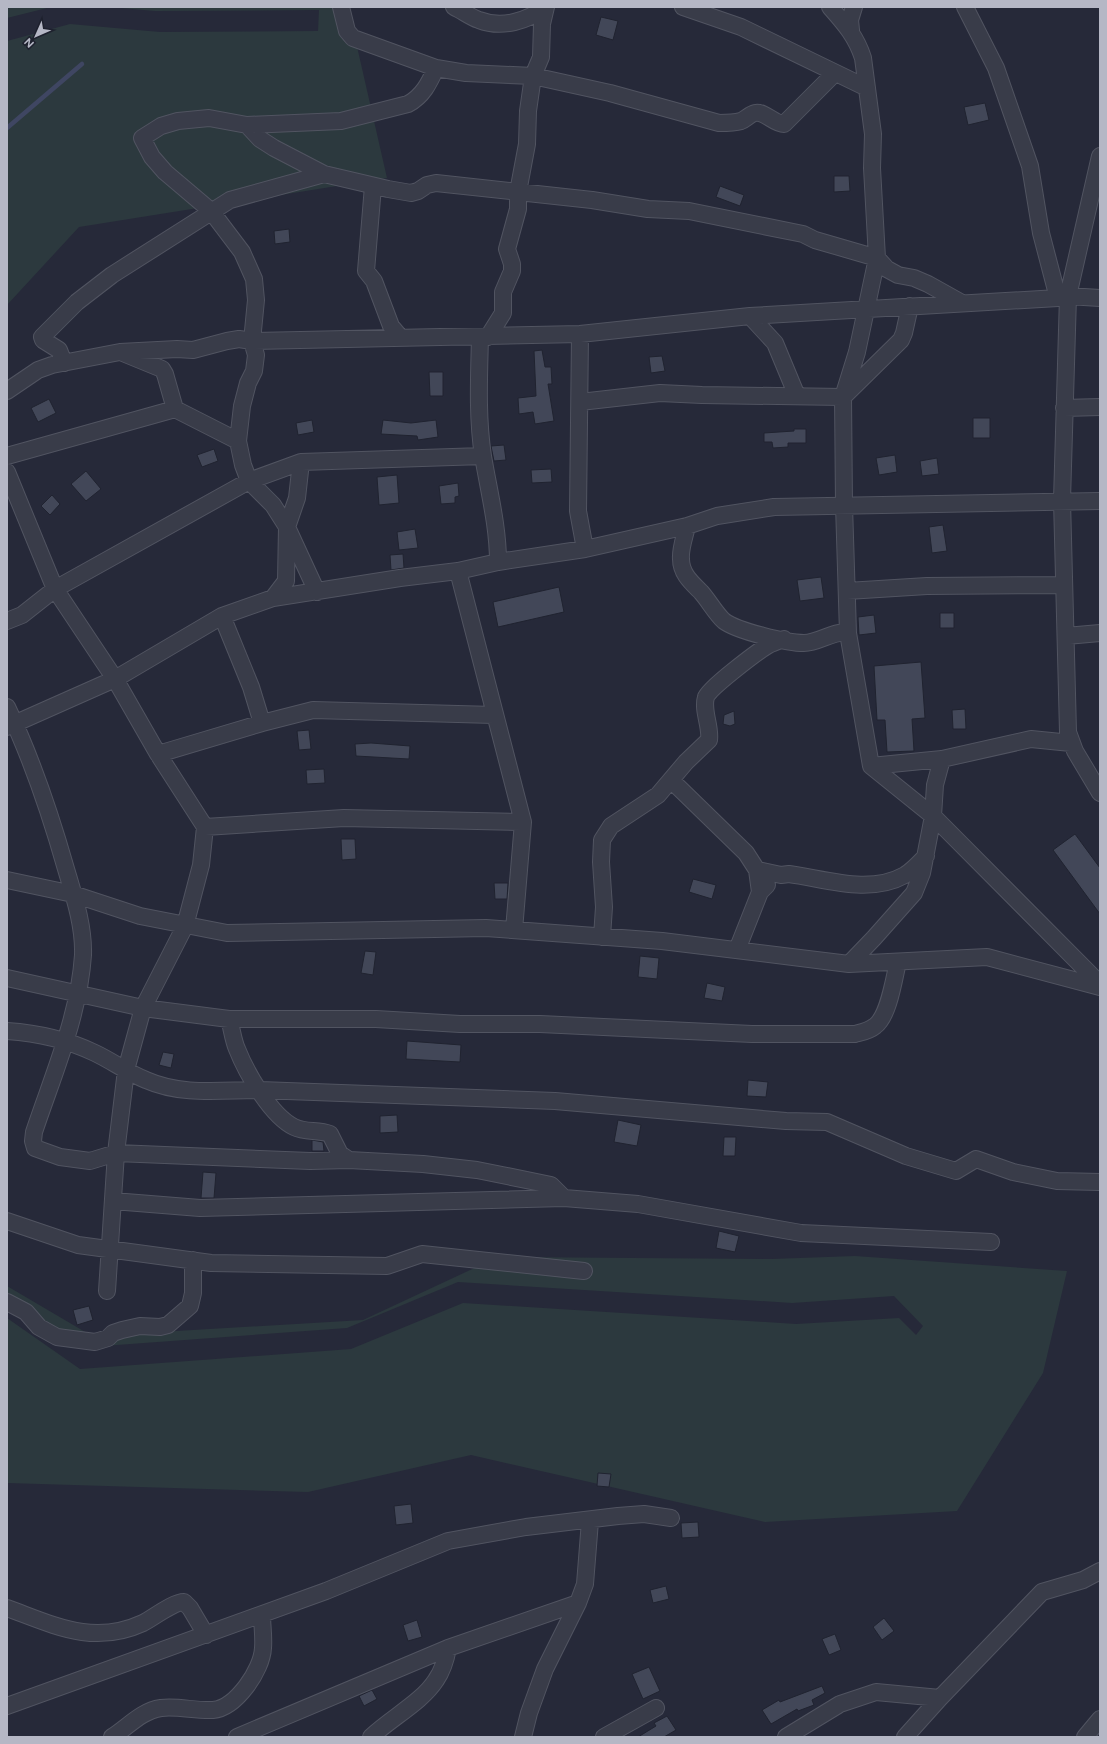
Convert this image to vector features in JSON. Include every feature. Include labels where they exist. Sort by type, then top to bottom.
[{"type":"street","points":[[341,7],[347,31],[353,38],[436,68],[466,73],[533,76],[610,94],[719,123],[730,123],[741,120],[755,113],[762,114],[777,124],[784,124],[834,74]]},
{"type":"street","points":[[454,7],[481,21],[496,24],[523,20],[531,17],[546,7]]},
{"type":"street","points":[[498,562],[495,514],[483,456],[478,400],[484,337],[503,313],[503,292],[512,271],[512,264],[507,249],[518,209],[518,192],[527,144],[528,111],[533,76],[541,57],[542,24],[546,7]]},
{"type":"street","points":[[683,7],[741,27],[834,74],[867,88]]},
{"type":"street","points":[[830,7],[851,30]]},
{"type":"street","points":[[854,7],[850,20],[851,30],[863,58],[873,134],[872,168],[877,258],[857,352],[843,397],[844,505],[848,633],[871,766],[933,816],[1100,984]]},
{"type":"street","points":[[965,7],[996,68],[1030,166],[1041,233],[1063,297]]},
{"type":"street","points":[[318,592],[287,527],[273,504],[249,481],[243,465],[238,441],[242,406],[256,355],[252,341],[256,300],[254,279],[242,252],[211,211],[165,172],[152,157],[142,138],[161,126],[178,121],[209,118],[248,126],[341,121],[408,104],[418,98],[426,88],[436,68]]},
{"type":"street","points":[[248,126],[260,139],[274,148],[324,174],[373,186],[411,193],[418,192],[427,184],[436,183],[592,200],[648,209],[689,211],[804,234],[815,240],[877,258],[887,269],[892,272],[928,284],[962,303]]},
{"type":"street","points":[[1100,156],[1063,297],[1064,408],[1062,500],[1068,732],[1071,743],[1100,793]]},
{"type":"street","points":[[64,363],[59,350],[42,338],[45,333],[77,302],[112,275],[211,211],[237,197],[324,174]]},
{"type":"street","points":[[373,186],[366,271],[374,281],[391,326],[401,338]]},
{"type":"street","points":[[7,391],[38,370],[64,363],[120,352],[177,349],[193,350],[238,339],[252,341],[580,334],[750,316],[1063,297],[1100,298]]},
{"type":"street","points":[[580,402],[660,393],[843,397],[901,340],[910,306]]},
{"type":"street","points":[[750,316],[775,343],[797,396]]},
{"type":"street","points":[[580,334],[578,511],[585,549]]},
{"type":"street","points":[[120,352],[162,370],[165,374],[175,409]]},
{"type":"street","points":[[1064,408],[1100,407]]},
{"type":"street","points":[[7,456],[175,409],[238,441]]},
{"type":"street","points":[[7,621],[22,615],[55,589],[249,481],[300,462],[483,456]]},
{"type":"street","points":[[273,598],[286,581],[287,527],[297,498],[300,462]]},
{"type":"street","points":[[7,472],[55,589],[115,679],[158,754],[205,827],[202,865],[186,926],[142,1008],[126,1070],[116,1153],[107,1291]]},
{"type":"street","points":[[11,725],[115,679],[222,616],[273,598],[400,578],[458,571],[498,562],[585,549],[687,526],[717,516],[774,507],[1100,500]]},
{"type":"street","points":[[687,526],[681,559],[685,574],[711,602],[724,620],[732,626],[753,633],[802,643],[814,642],[836,634],[848,633]]},
{"type":"street","points":[[458,571],[494,715],[523,822],[514,930]]},
{"type":"street","points":[[847,591],[927,586],[1064,585]]},
{"type":"street","points":[[222,616],[251,687],[262,723]]},
{"type":"street","points":[[1066,636],[1100,633]]},
{"type":"street","points":[[602,937],[604,907],[601,862],[602,840],[611,826],[649,802],[672,781],[686,762],[709,740],[710,734],[705,704],[708,693],[749,658],[767,646],[784,639]]},
{"type":"street","points":[[7,707],[11,725],[48,806],[73,894],[82,935],[83,954],[78,995],[34,1132],[33,1141],[35,1148],[60,1157],[90,1161],[116,1153],[310,1161],[349,1160],[424,1164],[477,1170],[551,1185],[564,1198]]},
{"type":"street","points":[[158,754],[262,723],[313,710],[494,715]]},
{"type":"street","points":[[871,766],[942,759],[1031,739],[1071,743]]},
{"type":"street","points":[[849,964],[914,893],[922,873],[926,856],[933,816],[935,785],[942,759]]},
{"type":"street","points":[[672,781],[746,853],[757,870],[760,892]]},
{"type":"street","points":[[205,827],[344,818],[523,822]]},
{"type":"street","points":[[757,870],[781,875],[788,874],[848,884],[881,884],[905,875],[926,856]]},
{"type":"street","points":[[737,950],[760,892],[772,880],[781,875]]},
{"type":"street","points":[[7,880],[73,894],[119,910],[216,932],[240,934],[486,928],[737,950],[849,964],[987,957],[1100,987]]},
{"type":"street","points":[[7,978],[142,1008],[229,1019],[376,1018],[460,1024],[540,1024],[752,1034],[855,1034],[867,1032],[877,1025],[886,1008],[898,962]]},
{"type":"street","points":[[229,1019],[236,1048],[260,1090],[277,1114],[292,1127],[303,1131],[324,1132],[330,1134],[340,1154],[349,1160]]},
{"type":"street","points":[[7,1031],[64,1040],[94,1053],[146,1080],[192,1091],[219,1092],[260,1090],[555,1101],[786,1121],[827,1122],[906,1156],[956,1170],[976,1159],[1013,1172],[1056,1181],[1100,1182]]},
{"type":"street","points":[[113,1201],[200,1208],[564,1198],[638,1204],[801,1233],[991,1242]]},
{"type":"street","points":[[7,1221],[50,1237],[78,1245],[232,1265],[387,1266],[422,1254],[584,1271]]},
{"type":"street","points":[[7,1302],[26,1312],[39,1327],[49,1334],[56,1337],[95,1342],[108,1338],[122,1330],[140,1326],[160,1327],[168,1325],[190,1306],[193,1293],[193,1260]]},
{"type":"street","points":[[7,1706],[326,1592],[448,1541],[526,1527],[644,1514],[671,1518]]},
{"type":"street","points":[[523,1737],[529,1713],[545,1669],[578,1604],[585,1584],[590,1521]]},
{"type":"street","points":[[905,1737],[940,1698],[1042,1592],[1083,1580],[1100,1571]]},
{"type":"street","points":[[7,1608],[81,1633],[112,1634],[142,1623],[184,1602],[190,1608],[206,1634]]},
{"type":"street","points":[[237,1737],[448,1648],[578,1604]]},
{"type":"street","points":[[112,1737],[143,1714],[161,1708],[213,1710],[224,1707],[233,1701],[248,1683],[260,1665],[264,1648],[262,1614]]},
{"type":"street","points":[[371,1737],[424,1694],[436,1680],[444,1664],[448,1648]]},
{"type":"street","points":[[786,1737],[840,1704],[876,1692],[940,1698]]},
{"type":"street","points":[[604,1737],[656,1708]]},
{"type":"street","points":[[1085,1737],[1100,1719]]},
{"type":"shaded area","points":[[7,7],[51,7],[7,18]]},
{"type":"shaded area","points":[[110,7],[348,7],[387,178],[79,227],[7,305],[7,41],[70,24],[160,32],[318,31],[319,10],[155,11]]},
{"type":"shaded area","points":[[855,1256],[1067,1271],[1043,1373],[957,1511],[765,1522],[471,1455],[308,1492],[7,1483],[7,1318],[80,1369],[351,1349],[463,1303],[796,1324],[899,1318],[916,1335],[923,1326],[894,1296],[792,1303],[458,1282],[347,1328],[76,1348],[7,1300],[7,1286],[92,1336],[363,1320],[498,1257],[772,1259]]},
{"type":"building","points":[[601,17],[618,21],[613,40],[596,35]]},
{"type":"building","points":[[985,103],[989,120],[968,125],[964,107]]},
{"type":"building","points":[[834,176],[849,176],[850,191],[834,192]]},
{"type":"building","points":[[720,186],[744,195],[740,206],[716,197]]},
{"type":"building","points":[[289,229],[290,242],[275,244],[274,231]]},
{"type":"building","points":[[542,350],[545,367],[551,367],[552,384],[548,384],[554,421],[535,424],[533,412],[519,414],[518,398],[536,396],[534,351]]},
{"type":"building","points":[[662,356],[665,371],[651,373],[649,357]]},
{"type":"building","points":[[429,372],[443,372],[443,396],[430,396]]},
{"type":"building","points":[[49,399],[56,413],[38,422],[31,408]]},
{"type":"building","points":[[973,418],[990,418],[990,438],[973,438]]},
{"type":"building","points":[[312,420],[314,432],[298,435],[296,423]]},
{"type":"building","points":[[383,420],[411,423],[436,420],[438,437],[418,440],[417,436],[381,434]]},
{"type":"building","points":[[794,429],[806,429],[806,443],[788,443],[788,447],[773,448],[772,442],[764,442],[764,433],[794,431]]},
{"type":"building","points":[[504,445],[506,460],[494,461],[491,446]]},
{"type":"building","points":[[214,449],[218,461],[202,467],[197,455]]},
{"type":"building","points":[[895,455],[897,472],[879,475],[876,458]]},
{"type":"building","points":[[937,458],[939,474],[922,476],[920,461]]},
{"type":"building","points":[[551,469],[552,482],[532,483],[531,470]]},
{"type":"building","points":[[86,471],[101,489],[86,501],[71,484]]},
{"type":"building","points":[[397,475],[399,503],[379,505],[377,477]]},
{"type":"building","points":[[458,483],[459,496],[455,497],[455,503],[441,504],[439,486]]},
{"type":"building","points":[[52,495],[60,504],[50,515],[41,506]]},
{"type":"building","points":[[943,525],[947,551],[932,553],[929,527]]},
{"type":"building","points":[[415,529],[418,548],[399,550],[397,532]]},
{"type":"building","points":[[403,554],[404,568],[391,570],[390,555]]},
{"type":"building","points":[[821,577],[824,598],[800,601],[797,580]]},
{"type":"building","points":[[559,587],[564,612],[498,627],[493,602]]},
{"type":"building","points":[[940,613],[954,613],[954,628],[940,628]]},
{"type":"building","points":[[874,615],[876,633],[859,635],[858,617]]},
{"type":"building","points":[[921,662],[925,718],[912,719],[914,751],[887,752],[885,720],[877,720],[874,666]]},
{"type":"building","points":[[965,709],[966,729],[953,729],[952,710]]},
{"type":"building","points":[[734,711],[735,724],[730,726],[723,724],[724,715]]},
{"type":"building","points":[[309,730],[311,749],[299,750],[297,731]]},
{"type":"building","points":[[371,743],[410,746],[409,759],[356,756],[355,744]]},
{"type":"building","points":[[324,769],[325,783],[307,784],[306,770]]},
{"type":"building","points":[[1075,834],[1100,868],[1100,914],[1053,850]]},
{"type":"building","points":[[341,839],[355,839],[356,859],[342,860]]},
{"type":"building","points":[[693,879],[716,885],[712,899],[689,892]]},
{"type":"building","points":[[494,883],[508,883],[507,899],[495,899]]},
{"type":"building","points":[[365,951],[376,952],[373,975],[361,973]]},
{"type":"building","points":[[640,956],[659,958],[657,979],[638,977]]},
{"type":"building","points":[[707,983],[725,987],[722,1001],[704,998]]},
{"type":"building","points":[[407,1041],[461,1045],[460,1062],[406,1059]]},
{"type":"building","points":[[163,1052],[174,1054],[171,1068],[159,1065]]},
{"type":"building","points":[[748,1080],[768,1082],[766,1097],[747,1096]]},
{"type":"building","points":[[397,1115],[398,1132],[380,1133],[380,1116]]},
{"type":"building","points":[[618,1120],[641,1125],[637,1146],[614,1142]]},
{"type":"building","points":[[724,1137],[736,1137],[735,1156],[723,1156]]},
{"type":"building","points":[[312,1140],[323,1142],[324,1151],[312,1151]]},
{"type":"building","points":[[203,1172],[216,1173],[214,1198],[201,1198]]},
{"type":"building","points":[[719,1231],[739,1236],[735,1252],[716,1248]]},
{"type":"building","points":[[89,1306],[93,1320],[77,1325],[73,1310]]},
{"type":"building","points":[[598,1473],[611,1474],[609,1487],[597,1486]]},
{"type":"building","points":[[411,1504],[413,1523],[396,1525],[394,1506]]},
{"type":"building","points":[[698,1522],[699,1537],[682,1538],[681,1523]]},
{"type":"building","points":[[666,1586],[669,1599],[653,1603],[650,1590]]},
{"type":"building","points":[[884,1618],[894,1631],[882,1640],[873,1627]]},
{"type":"building","points":[[417,1620],[422,1637],[408,1641],[403,1625]]},
{"type":"building","points":[[835,1634],[841,1650],[829,1655],[822,1639]]},
{"type":"building","points":[[649,1667],[660,1691],[643,1699],[632,1674]]},
{"type":"building","points":[[822,1686],[825,1693],[812,1700],[814,1705],[798,1711],[797,1709],[771,1724],[762,1710],[779,1700],[780,1702]]},
{"type":"building","points":[[372,1690],[377,1699],[364,1706],[359,1696]]},
{"type":"building","points":[[667,1716],[676,1730],[664,1737],[638,1737],[656,1726],[654,1723]]},
{"type":"waterway","points":[[7,128],[82,64]]}]
